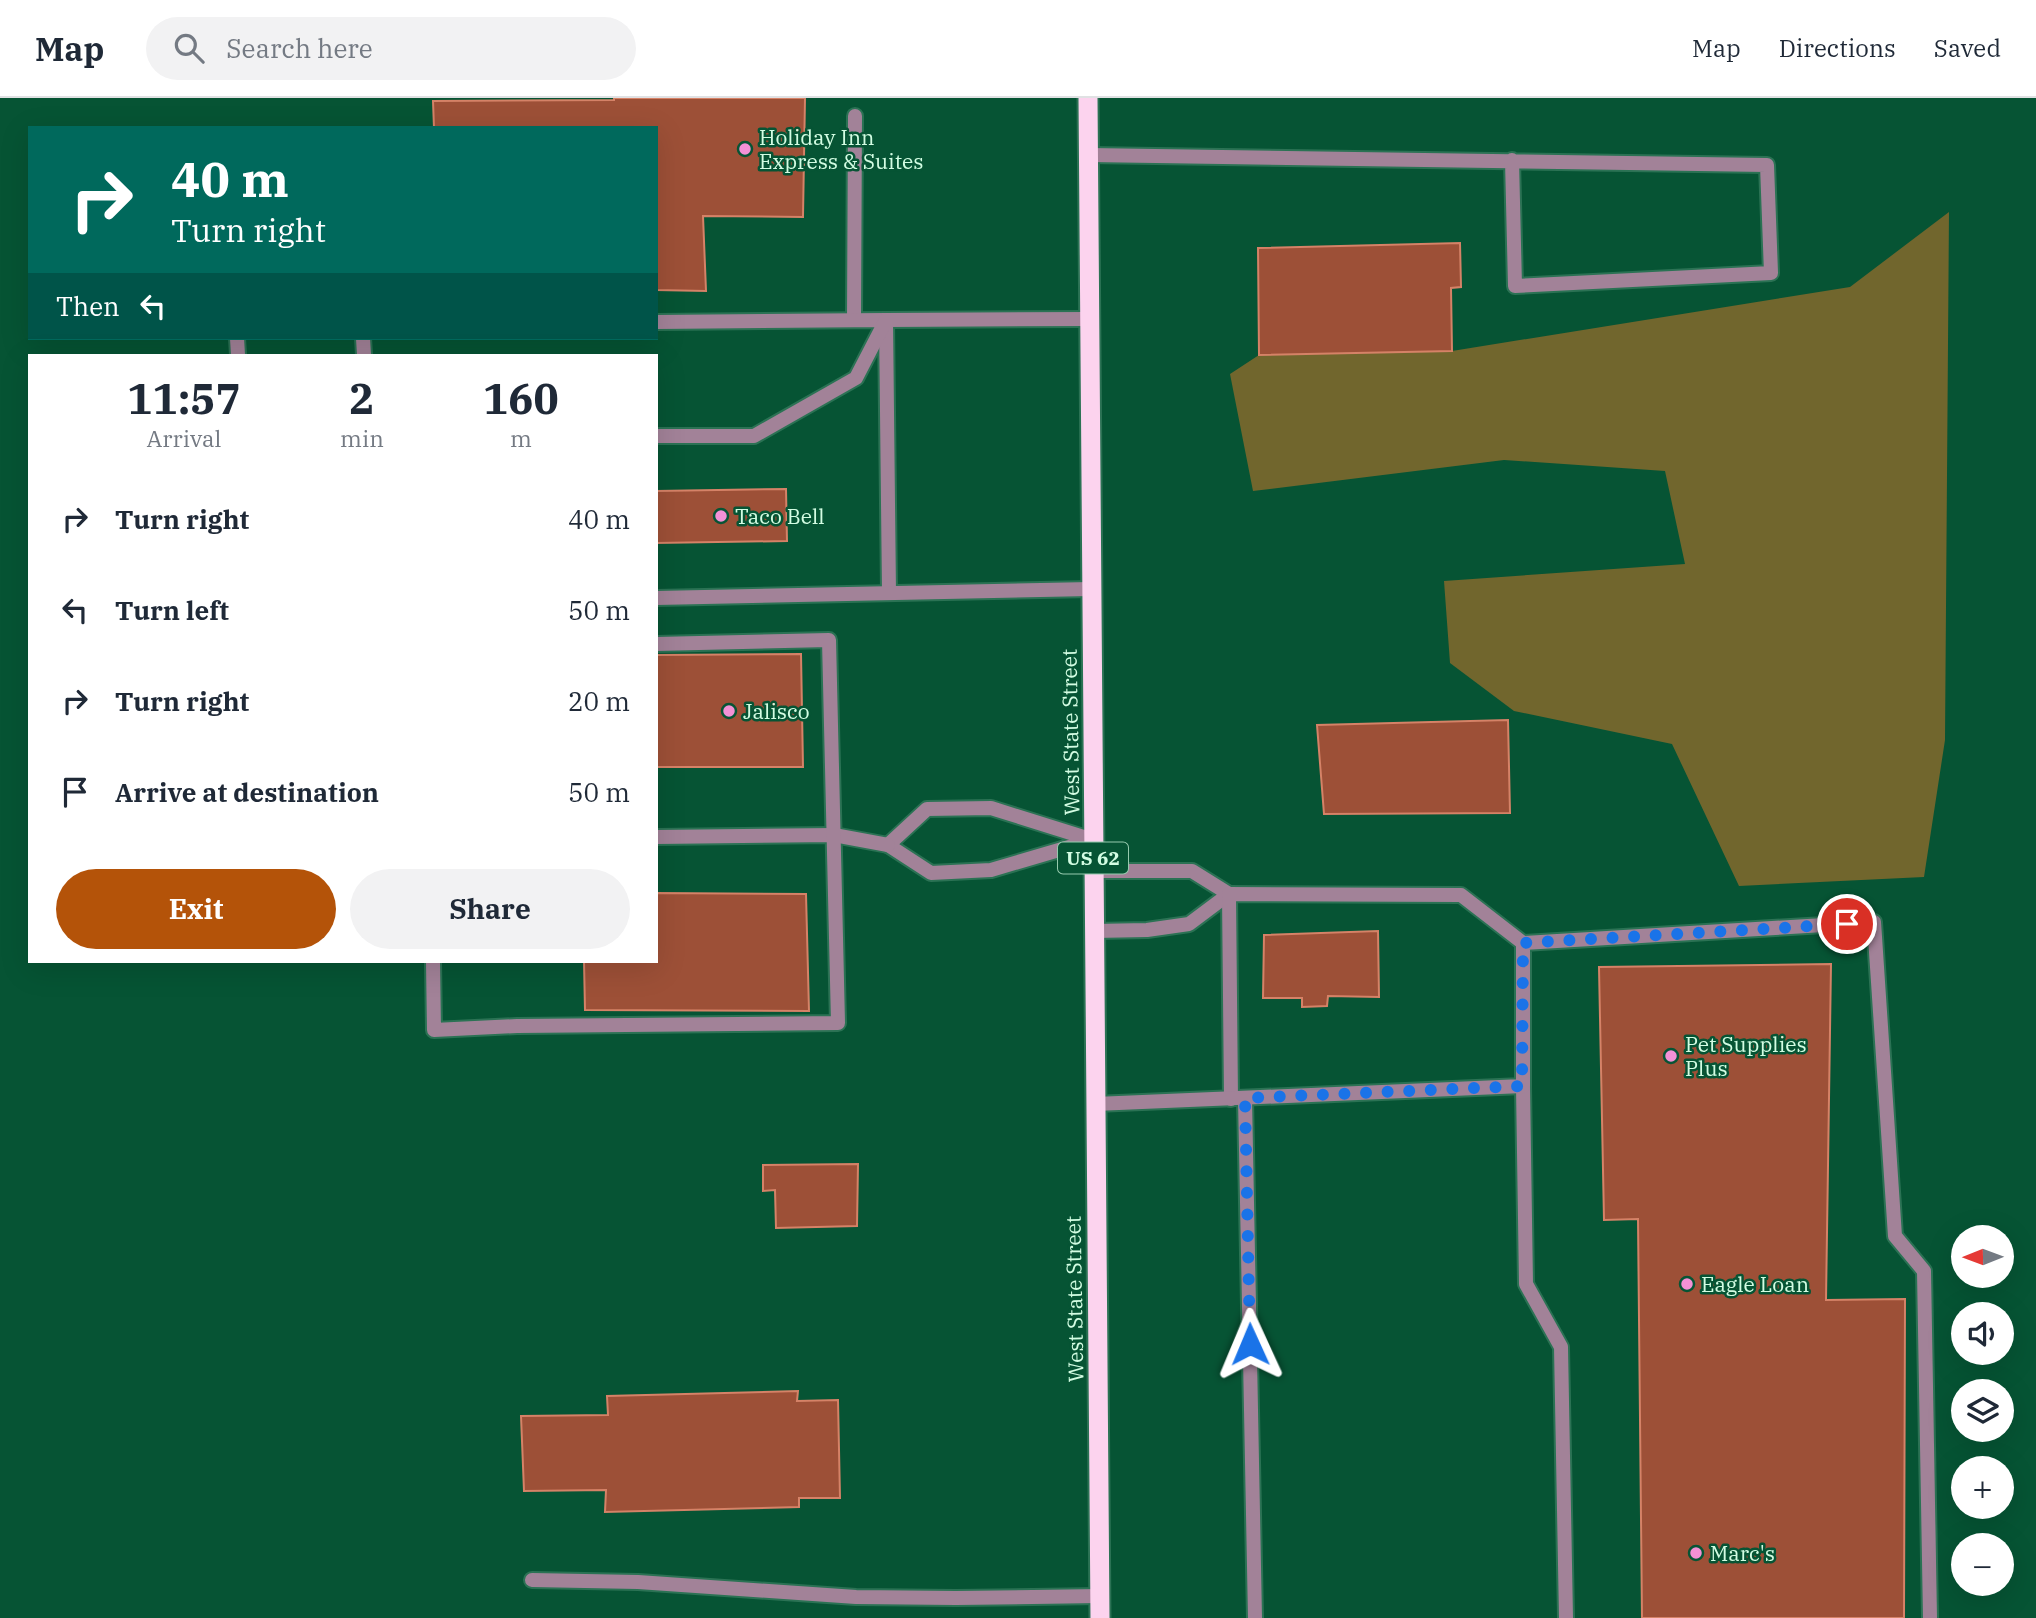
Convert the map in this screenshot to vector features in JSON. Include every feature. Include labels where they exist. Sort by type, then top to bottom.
[{"type":"highway","name":"West State Street","points":[[1088,98],[1100,1618]]},
{"type":"lane","points":[[854,320],[856,116]]},
{"type":"lane","points":[[1089,155],[1512,160],[1767,165],[1771,274],[1515,286],[1512,160]]},
{"type":"lane","points":[[658,322],[1089,319]]},
{"type":"lane","points":[[658,436],[754,436],[856,379],[886,320]]},
{"type":"lane","points":[[886,320],[890,593]]},
{"type":"lane","points":[[658,598],[1091,589]]},
{"type":"lane","points":[[433,963],[434,1030],[517,1026],[838,1023],[829,640],[658,644]]},
{"type":"lane","points":[[888,845],[927,809],[991,808],[1093,840]]},
{"type":"lane","points":[[658,837],[834,835],[888,845],[931,873],[991,870],[1093,840]]},
{"type":"lane","points":[[1093,871],[1192,870],[1229,894],[1461,895],[1523,943],[1874,922],[1895,1236],[1924,1271],[1930,1618]]},
{"type":"lane","points":[[1094,931],[1147,930],[1189,924],[1229,894]]},
{"type":"lane","points":[[1229,894],[1255,1618]]},
{"type":"lane","points":[[1523,943],[1522,1086],[1526,1284],[1561,1347],[1566,1618]]},
{"type":"lane","points":[[1095,1104],[1522,1086]]},
{"type":"lane","points":[[532,1580],[638,1582],[856,1597],[1100,1596]]},
{"type":"shaded area","points":[[1949,212],[1945,740],[1924,877],[1739,886],[1672,744],[1514,711],[1450,663],[1444,581],[1685,564],[1665,471],[1504,460],[1253,491],[1230,374],[1259,355],[1452,351],[1850,287]]},
{"type":"building","points":[[805,98],[803,217],[703,216],[706,291],[658,290],[658,126],[434,126],[433,101]]},
{"type":"building","points":[[1460,243],[1461,287],[1451,288],[1452,351],[1259,355],[1258,248]]},
{"type":"building","name":"Taco Bell","points":[[786,489],[787,541],[658,543],[658,491]]},
{"type":"building","name":"Jalisco","points":[[801,654],[803,767],[658,767],[658,655]]},
{"type":"building","points":[[1508,720],[1510,813],[1324,814],[1317,725]]},
{"type":"building","points":[[658,893],[806,894],[809,1011],[585,1010],[584,963],[658,963]]},
{"type":"building","points":[[1378,931],[1379,997],[1328,996],[1327,1006],[1302,1007],[1302,998],[1263,998],[1264,935]]},
{"type":"building","points":[[1831,964],[1826,1300],[1905,1299],[1904,1618],[1642,1618],[1638,1219],[1604,1220],[1599,967]]},
{"type":"building","points":[[858,1164],[857,1226],[776,1228],[775,1190],[763,1191],[763,1165]]},
{"type":"building","points":[[798,1391],[797,1401],[838,1400],[840,1498],[799,1498],[799,1507],[605,1512],[606,1490],[524,1491],[521,1416],[608,1415],[607,1396]]},
{"type":"place","name":"Holiday Inn Express & Suites","points":[[745,149]]},
{"type":"place","name":"Taco Bell","points":[[721,516]]},
{"type":"place","name":"Jalisco","points":[[729,711]]},
{"type":"place","name":"Pet Supplies Plus","points":[[1671,1056]]},
{"type":"place","name":"Eagle Loan","points":[[1687,1284]]},
{"type":"place","name":"Marc's","points":[[1696,1553]]},
{"type":"route","points":[[1250,1344],[1245,1098],[1522,1086],[1523,943],[1847,924]]}]
